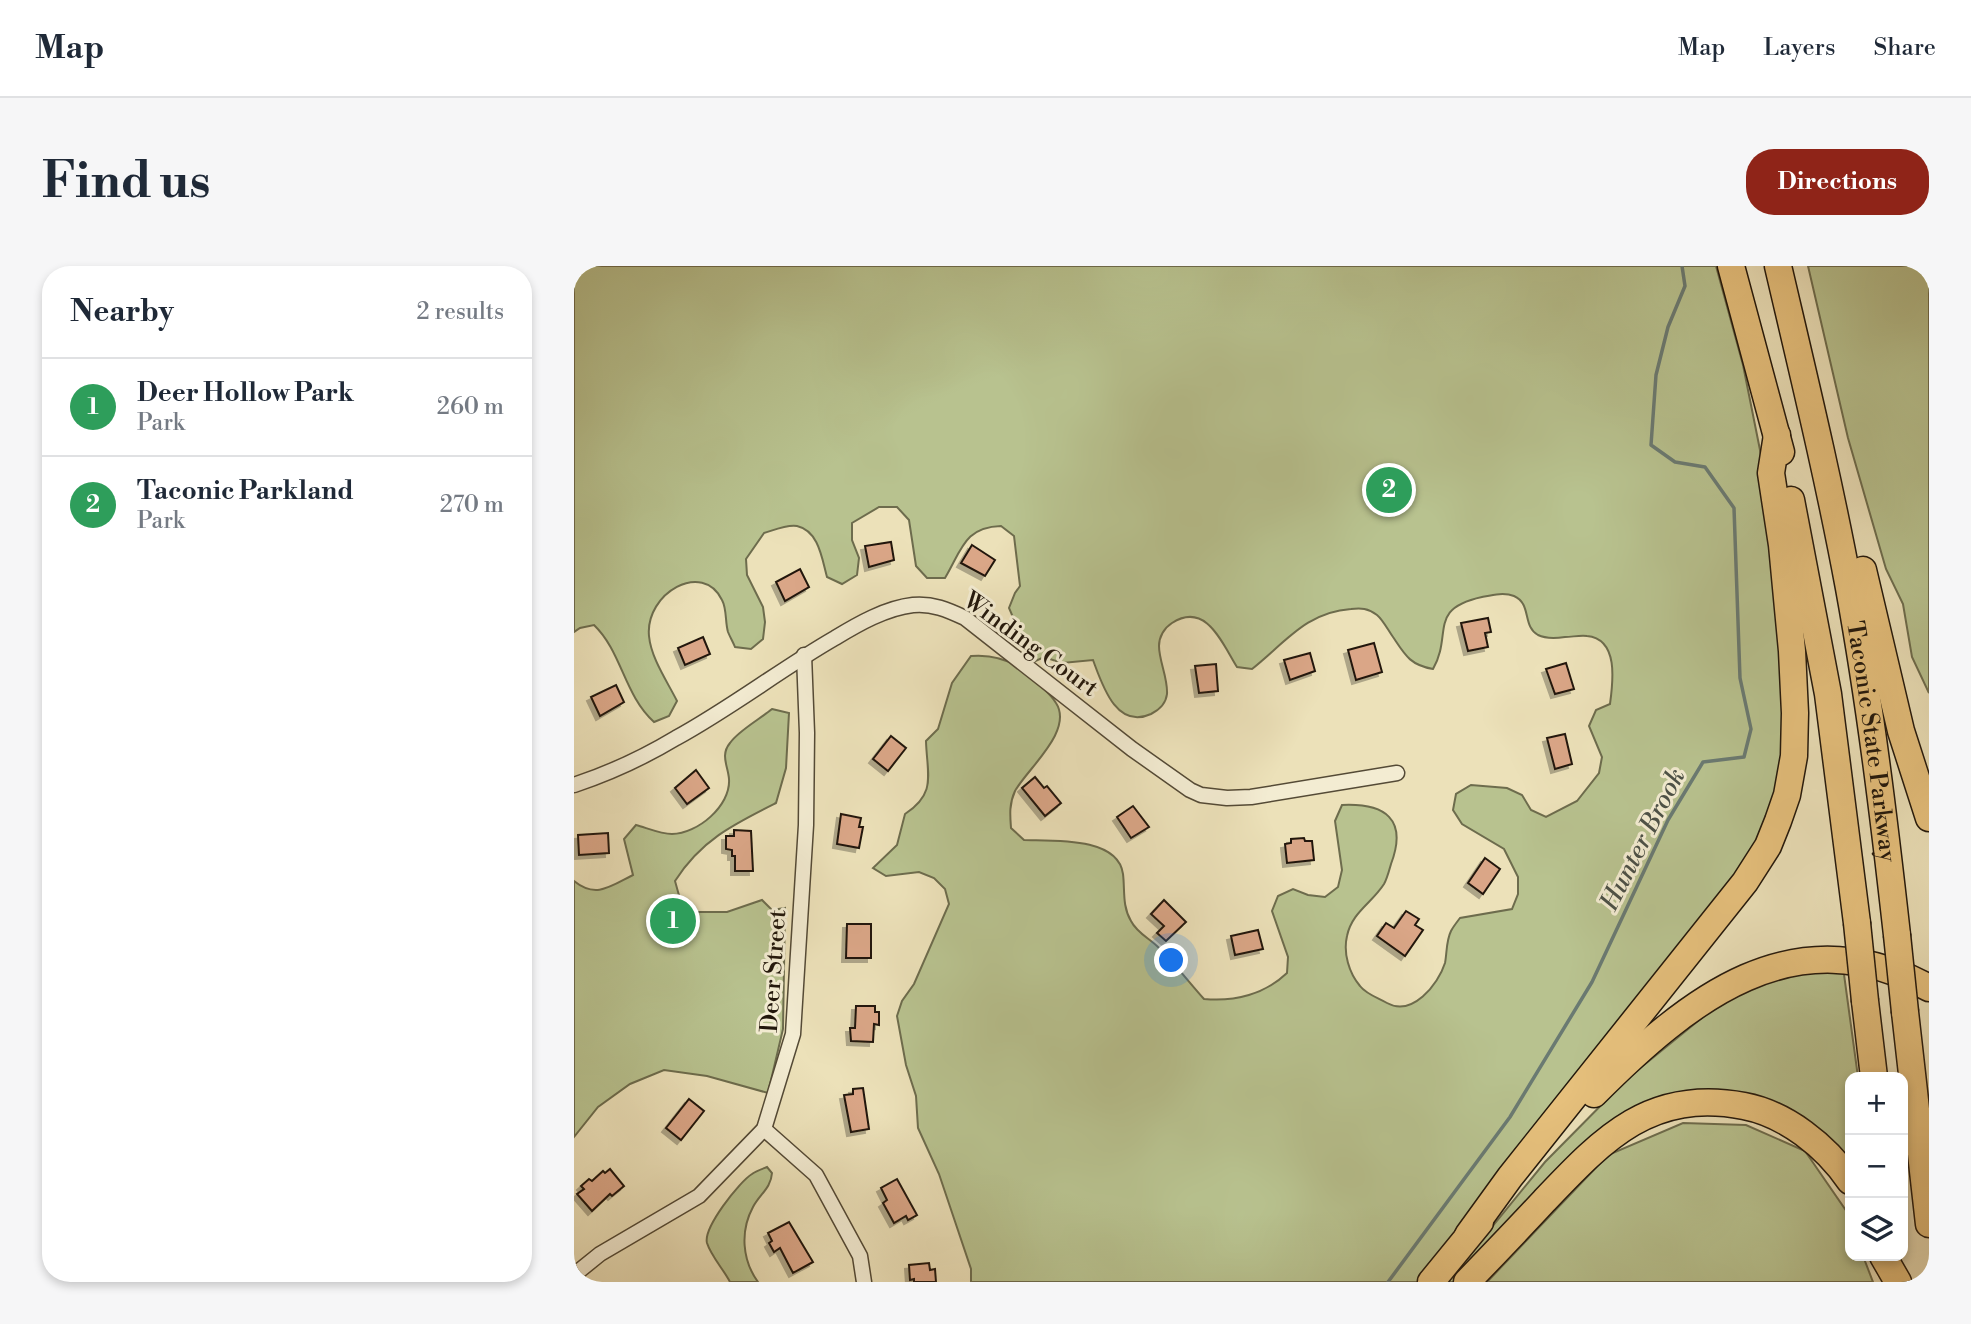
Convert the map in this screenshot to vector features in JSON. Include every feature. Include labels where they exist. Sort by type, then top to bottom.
[{"type":"highway","name":"Taconic State Parkway","points":[[1731,266],[1777,435],[1803,554],[1828,694],[1873,1072]]},
{"type":"highway","name":"Taconic State Parkway","points":[[1778,266],[1830,495],[1857,636],[1879,777],[1929,1224]]},
{"type":"highway","points":[[1792,266],[1892,695],[1929,818]]},
{"type":"highway","points":[[1431,1282],[1516,1169],[1745,882],[1768,846],[1778,821],[1792,769],[1795,713],[1786,580],[1771,473],[1777,435]]},
{"type":"highway","points":[[1468,1235],[1600,1088],[1687,1013],[1730,984],[1782,964],[1834,959],[1881,967],[1929,988]]},
{"type":"highway","points":[[1467,1282],[1599,1145],[1632,1121],[1672,1107],[1725,1103],[1763,1111],[1787,1122],[1808,1137],[1845,1175]]},
{"type":"highway","points":[[1886,1261],[1898,1282]]},
{"type":"highway","points":[[1896,1261],[1898,1282]]},
{"type":"street","name":"Winding Court","points":[[574,785],[676,738],[804,655],[853,627],[892,610],[913,605],[928,605],[965,618],[1132,749],[1201,795],[1251,797],[1397,773]]},
{"type":"street","name":"Deer Street","points":[[574,1275],[600,1254],[699,1196],[764,1129],[793,1034],[806,825],[804,655]]},
{"type":"street","points":[[764,1129],[816,1175],[860,1256],[864,1282]]},
{"type":"green space","points":[[574,266],[1716,266],[1743,365],[1763,465],[1789,739],[1761,846],[1419,1282],[971,1282],[971,1269],[939,1174],[918,1128],[916,1096],[906,1065],[897,1016],[949,904],[945,889],[934,878],[919,872],[886,876],[873,868],[897,845],[905,814],[922,799],[926,791],[926,741],[938,729],[952,683],[971,656],[997,658],[1013,663],[1027,673],[1056,703],[1060,714],[1059,725],[1047,749],[1015,791],[1010,814],[1011,828],[1024,840],[1082,843],[1109,853],[1118,862],[1123,874],[1126,910],[1134,925],[1164,953],[1204,999],[1249,995],[1269,986],[1287,973],[1288,957],[1272,911],[1278,896],[1293,889],[1308,895],[1325,897],[1338,887],[1342,870],[1335,821],[1342,805],[1370,807],[1389,817],[1397,836],[1388,875],[1379,891],[1353,920],[1347,936],[1346,956],[1356,981],[1369,994],[1396,1006],[1406,1006],[1423,996],[1442,972],[1449,935],[1460,918],[1512,909],[1518,894],[1518,877],[1504,849],[1462,824],[1453,810],[1456,794],[1471,785],[1507,788],[1522,795],[1531,810],[1546,817],[1577,801],[1599,773],[1602,757],[1589,726],[1596,710],[1610,704],[1612,663],[1605,645],[1587,636],[1552,638],[1538,635],[1530,626],[1520,600],[1514,596],[1498,594],[1465,602],[1454,608],[1444,624],[1439,656],[1433,669],[1419,665],[1409,658],[1377,615],[1358,609],[1335,611],[1309,622],[1252,669],[1237,667],[1219,637],[1204,621],[1194,617],[1184,618],[1169,625],[1160,639],[1159,652],[1167,688],[1164,703],[1151,714],[1128,716],[1112,702],[1093,660],[1062,663],[1044,657],[1027,665],[1025,641],[1009,608],[1020,586],[1014,536],[1001,526],[979,530],[961,549],[945,578],[927,578],[916,566],[909,520],[897,507],[879,507],[852,523],[852,540],[859,558],[857,575],[842,584],[827,577],[815,540],[804,529],[789,526],[764,533],[746,559],[747,575],[763,607],[765,622],[763,639],[751,649],[735,647],[728,632],[724,604],[713,588],[702,583],[689,582],[665,595],[650,620],[649,636],[656,661],[677,701],[669,716],[654,722],[636,699],[611,648],[594,625],[574,632]]},
{"type":"green space","points":[[1808,266],[1929,266],[1929,693],[1912,657],[1903,604],[1886,569],[1848,438]]},
{"type":"green space","points":[[772,709],[789,713],[786,768],[776,803],[732,826],[707,844],[675,881],[680,899],[693,912],[727,912],[762,900],[772,910],[785,908],[783,1029],[768,1093],[707,1076],[664,1070],[630,1084],[598,1107],[574,1137],[574,881],[597,890],[633,875],[624,839],[636,825],[659,832],[682,833],[711,817],[728,789],[725,756],[727,747],[738,734]]},
{"type":"green space","points":[[1803,967],[1843,967],[1857,1072],[1845,1072],[1845,1165],[1773,1106],[1616,1125],[1459,1282],[1447,1282],[1545,1162],[1628,1078],[1725,999]]},
{"type":"green space","points":[[1683,1123],[1746,1125],[1805,1151],[1845,1209],[1845,1261],[1865,1261],[1873,1282],[1487,1282],[1608,1155]]},
{"type":"green space","points":[[767,1167],[772,1173],[771,1178],[753,1207],[745,1235],[746,1255],[758,1282],[730,1282],[709,1248],[707,1236],[723,1206],[739,1186],[754,1173]]},
{"type":"building","points":[[891,542],[894,560],[869,567],[865,546]]},
{"type":"building","points":[[972,545],[995,560],[985,576],[961,563]]},
{"type":"building","points":[[800,569],[809,587],[785,601],[776,582]]},
{"type":"building","points":[[1488,618],[1491,632],[1485,633],[1488,647],[1468,651],[1461,623]]},
{"type":"building","points":[[703,637],[710,654],[685,665],[678,648]]},
{"type":"building","points":[[1374,643],[1382,672],[1356,680],[1348,650]]},
{"type":"building","points":[[1310,653],[1315,671],[1290,680],[1284,660]]},
{"type":"building","points":[[1566,663],[1574,689],[1555,694],[1546,669]]},
{"type":"building","points":[[1216,664],[1218,691],[1199,693],[1195,666]]},
{"type":"building","points":[[616,685],[624,702],[600,716],[591,697]]},
{"type":"building","points":[[1565,734],[1572,764],[1555,769],[1547,738]]},
{"type":"building","points":[[891,736],[906,748],[888,771],[873,759]]},
{"type":"building","points":[[696,770],[709,788],[687,804],[675,788]]},
{"type":"building","points":[[1035,777],[1044,788],[1047,786],[1061,803],[1045,816],[1022,788]]},
{"type":"building","points":[[1133,806],[1149,827],[1131,838],[1117,817]]},
{"type":"building","points":[[841,814],[861,818],[859,827],[863,827],[859,848],[837,844]]},
{"type":"building","points":[[734,830],[751,831],[753,871],[735,871],[735,856],[732,856],[732,850],[726,849],[726,836],[734,836]]},
{"type":"building","points":[[608,833],[609,853],[579,855],[578,835]]},
{"type":"building","points":[[1304,838],[1305,841],[1312,841],[1314,860],[1287,863],[1285,844],[1291,843],[1291,839]]},
{"type":"building","points":[[1485,858],[1500,869],[1483,894],[1468,883]]},
{"type":"building","points":[[1164,900],[1186,922],[1166,941],[1157,933],[1164,926],[1151,914]]},
{"type":"building","points":[[1406,911],[1419,919],[1415,925],[1423,930],[1405,956],[1377,936],[1386,923],[1394,928]]},
{"type":"building","points":[[847,924],[871,924],[871,958],[846,958]]},
{"type":"building","points":[[1258,930],[1263,949],[1235,955],[1231,936]]},
{"type":"building","points":[[856,1006],[875,1006],[875,1012],[879,1012],[879,1025],[874,1024],[873,1042],[851,1041],[850,1028],[855,1028]]},
{"type":"building","points":[[863,1088],[869,1129],[851,1132],[844,1095],[853,1094],[853,1089]]},
{"type":"building","points":[[689,1099],[704,1111],[681,1140],[666,1128]]},
{"type":"building","points":[[610,1169],[624,1186],[612,1196],[610,1194],[592,1211],[577,1194],[584,1189],[581,1186],[589,1179],[592,1181],[603,1171],[605,1173]]},
{"type":"building","points":[[897,1179],[917,1215],[908,1220],[906,1216],[894,1223],[883,1203],[887,1200],[881,1188]]},
{"type":"building","points":[[789,1222],[813,1262],[793,1273],[780,1248],[774,1252],[768,1233]]},
{"type":"building","points":[[929,1263],[930,1270],[935,1269],[936,1282],[910,1280],[909,1265]]},
{"type":"waterway","name":"Hunter Brook","points":[[1388,1282],[1510,1117],[1592,982],[1668,820],[1703,762],[1744,757],[1751,729],[1740,678],[1734,508],[1705,467],[1675,462],[1651,445],[1656,375],[1668,327],[1685,286],[1682,266]]},
{"type":"place","name":"Taconic Parkland","points":[[1389,490]]},
{"type":"place","name":"Deer Hollow Park","points":[[673,921]]}]
